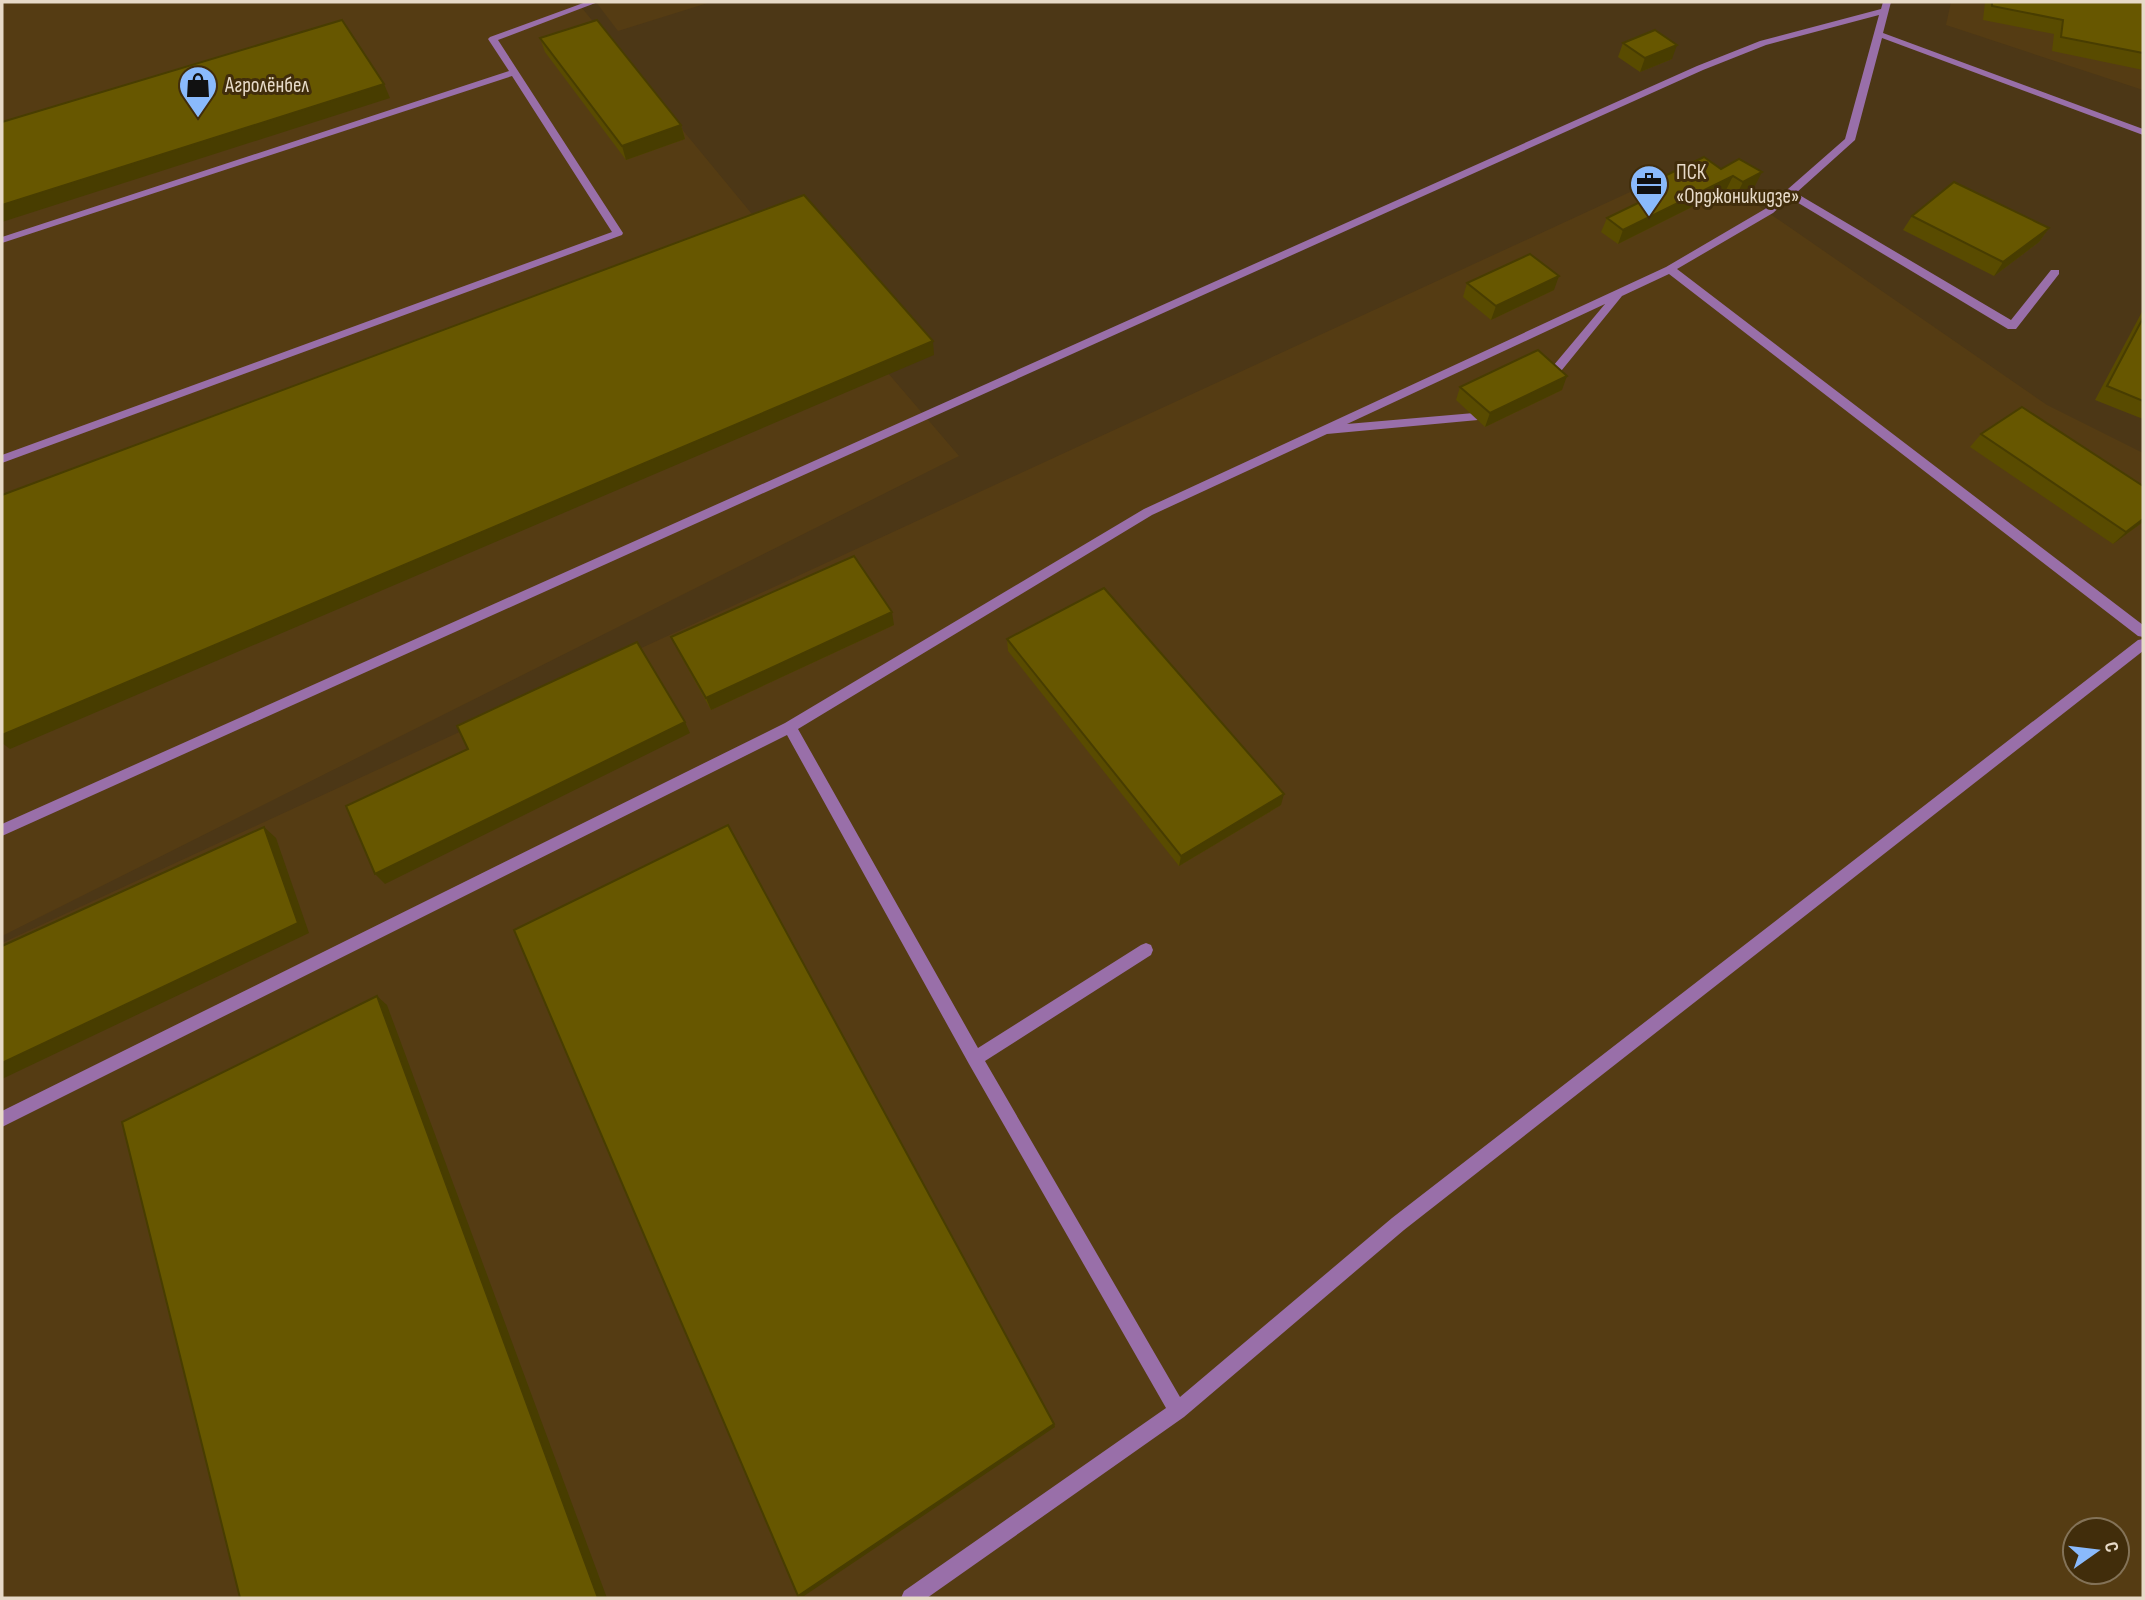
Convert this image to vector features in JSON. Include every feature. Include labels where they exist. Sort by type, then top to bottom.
[{"type":"lane","points":[[2,459],[618,233],[493,39],[594,2]]},
{"type":"lane","points":[[2,1119],[790,727],[1148,512],[1670,270],[1769,211],[1850,140],[1886,6]]},
{"type":"lane","points":[[2,830],[1700,68],[1763,43],[1886,6]]},
{"type":"lane","points":[[1879,34],[2143,131]]},
{"type":"lane","points":[[2,240],[515,72]]},
{"type":"lane","points":[[1790,193],[2012,326],[2054,272]]},
{"type":"lane","points":[[1670,270],[2143,632]]},
{"type":"lane","points":[[1549,379],[1620,293]]},
{"type":"lane","points":[[1320,431],[1474,417]]},
{"type":"lane","points":[[911,1598],[931,1592],[1178,1410],[1398,1224],[2143,644]]},
{"type":"lane","points":[[790,727],[975,1059],[1178,1410]]},
{"type":"lane","points":[[975,1059],[1146,950]]},
{"type":"shaded area","points":[[2,2],[577,2],[756,219],[959,456],[2,936]]},
{"type":"shaded area","points":[[596,2],[711,2],[618,31]]},
{"type":"shaded area","points":[[1951,2],[2143,2],[2143,90],[1946,25]]},
{"type":"shaded area","points":[[1695,162],[2047,405],[2143,453],[2143,1598],[2,1598],[2,943]]},
{"type":"building","points":[[1992,2],[2143,2],[2143,53],[2061,37],[2063,20],[1992,6]]},
{"type":"building","name":"Агролёнбел","points":[[342,20],[384,84],[2,205],[2,122]]},
{"type":"building","points":[[597,20],[681,125],[622,146],[540,38]]},
{"type":"building","points":[[1655,30],[1677,45],[1645,58],[1623,43]]},
{"type":"building","points":[[1704,157],[1721,169],[1739,159],[1762,172],[1743,182],[1733,176],[1623,230],[1607,218],[1663,191],[1652,182]]},
{"type":"building","points":[[1954,182],[2049,228],[2003,262],[1912,216]]},
{"type":"building","points":[[804,195],[933,341],[2,735],[2,495]]},
{"type":"building","points":[[1530,254],[1559,276],[1496,306],[1467,283]]},
{"type":"building","points":[[2143,318],[2143,401],[2107,386]]},
{"type":"building","points":[[1538,350],[1567,376],[1490,413],[1460,387]]},
{"type":"building","points":[[2022,407],[2143,486],[2143,519],[2126,532],[1981,434]]},
{"type":"building","points":[[854,556],[892,612],[706,698],[671,637]]},
{"type":"building","points":[[1104,588],[1284,794],[1181,856],[1007,639]]},
{"type":"building","points":[[637,642],[685,722],[375,874],[346,806],[468,749],[457,726]]},
{"type":"building","points":[[728,825],[1054,1424],[798,1596],[514,930]]},
{"type":"building","points":[[264,827],[298,923],[2,1063],[2,946]]},
{"type":"building","points":[[377,996],[598,1598],[240,1598],[122,1122]]},
{"type":"place","name":"Агролёнбел","points":[[198,119]]},
{"type":"place","name":"ПСК «Орджоникидзе»","points":[[1649,218]]}]
